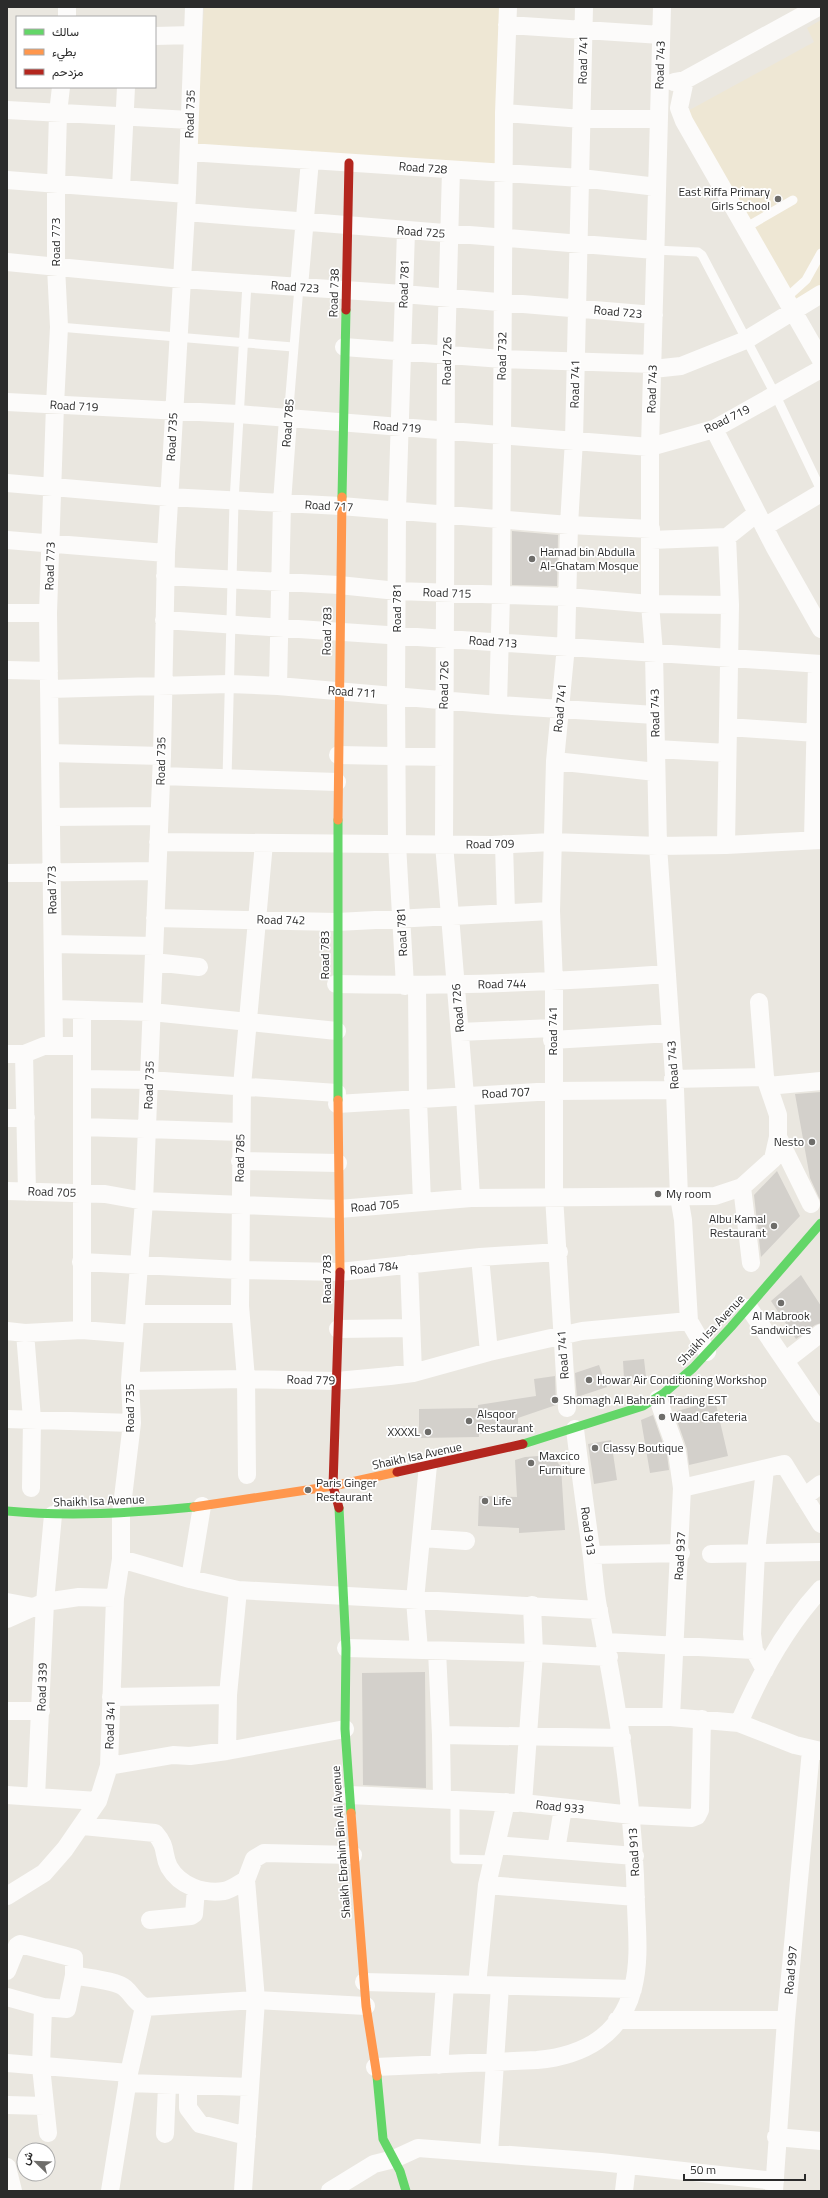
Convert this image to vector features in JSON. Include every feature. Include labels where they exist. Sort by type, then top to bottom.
[{"type":"street","name":"Road 735","points":[[121,1514],[132,1423],[130,1381],[144,1202],[162,756],[162,686],[168,497],[187,203],[194,7]]},
{"type":"street","name":"Road 741","points":[[567,1408],[554,1196],[554,1090],[552,1034],[554,983],[551,911],[555,761],[566,646],[569,525],[574,440],[575,361],[579,308],[584,7]]},
{"type":"street","name":"Road 743","points":[[662,7],[658,119],[654,366],[650,447],[650,604],[654,653],[658,846],[671,1033],[679,1197],[683,1220],[689,1321],[693,1332],[707,1352]]},
{"type":"street","points":[[659,84],[685,80],[818,7]]},
{"type":"street","points":[[507,16],[584,30],[661,35]]},
{"type":"street","name":"Road 732","points":[[498,705],[501,642],[503,174],[507,16]]},
{"type":"street","points":[[156,36],[193,35]]},
{"type":"street","points":[[685,80],[679,108],[684,121],[821,360]]},
{"type":"street","name":"Road 773","points":[[54,1045],[55,1009],[48,613],[59,327],[56,266],[56,185],[58,113],[61,88]]},
{"type":"street","points":[[121,188],[126,88]]},
{"type":"street","points":[[7,110],[190,120]]},
{"type":"street","points":[[504,113],[582,119],[658,119]]},
{"type":"street","name":"Road 728","points":[[189,152],[581,178],[657,187]]},
{"type":"street","name":"Road 785","points":[[299,287],[310,160]]},
{"type":"street","name":"Road 738","points":[[342,423],[349,163]]},
{"type":"street","name":"Road 726","points":[[451,170],[449,298],[446,354],[447,431],[445,515],[444,844],[465,1096],[471,1198]]},
{"type":"street","name":"Road 725","points":[[7,180],[56,185],[121,188],[187,203],[304,222],[348,227],[503,237],[656,250]]},
{"type":"street","name":"Road 781","points":[[406,231],[401,352],[401,427],[397,510],[397,844],[401,918],[411,986],[422,1202]]},
{"type":"street","name":"Road 723","points":[[7,262],[182,279],[403,294],[654,315]]},
{"type":"street","points":[[344,348],[502,359],[681,366],[746,340],[789,305],[821,294]]},
{"type":"street","name":"Road 719","points":[[7,402],[238,414],[650,447],[714,428],[821,369]]},
{"type":"street","name":"Road 785","points":[[278,686],[282,504],[288,419]]},
{"type":"street","name":"Road 783","points":[[333,1486],[340,1272],[336,984],[339,585],[342,423]]},
{"type":"street","points":[[714,428],[760,520],[815,604],[821,629]]},
{"type":"street","name":"Road 717","points":[[7,483],[168,497],[397,510],[569,525],[651,534],[727,538]]},
{"type":"street","points":[[726,845],[730,605],[727,538],[760,520],[821,491]]},
{"type":"street","points":[[7,540],[166,553]]},
{"type":"street","name":"Road 715","points":[[165,576],[339,585],[397,591],[568,597],[650,604],[730,605]]},
{"type":"street","points":[[7,613],[48,613]]},
{"type":"street","name":"Road 713","points":[[164,620],[819,664]]},
{"type":"street","points":[[817,840],[816,733],[819,664]]},
{"type":"street","points":[[7,670],[49,671]]},
{"type":"street","name":"Road 711","points":[[49,689],[228,684],[278,686],[498,705],[655,715]]},
{"type":"street","points":[[728,727],[816,733]]},
{"type":"street","points":[[656,749],[728,753]]},
{"type":"street","points":[[50,753],[162,756]]},
{"type":"street","points":[[338,756],[444,757]]},
{"type":"street","points":[[555,761],[656,772]]},
{"type":"street","points":[[161,776],[337,782]]},
{"type":"street","points":[[51,817],[159,816]]},
{"type":"street","name":"Road 709","points":[[158,842],[504,844],[552,842],[658,846],[726,845],[817,840]]},
{"type":"street","name":"Road 785","points":[[247,1474],[246,1379],[240,1314],[239,1270],[242,1086],[264,843]]},
{"type":"street","points":[[504,844],[506,913]]},
{"type":"street","points":[[7,873],[52,874],[157,871]]},
{"type":"street","name":"Road 742","points":[[155,918],[337,922],[551,911]]},
{"type":"street","points":[[53,944],[154,954],[199,967]]},
{"type":"street","name":"Road 744","points":[[336,984],[411,986],[554,983],[667,974]]},
{"type":"street","points":[[751,1263],[742,1187],[773,1159],[778,1137],[778,1115],[766,1082],[759,1002]]},
{"type":"street","points":[[55,1009],[152,1012],[337,1031]]},
{"type":"street","points":[[82,1010],[82,1330]]},
{"type":"street","points":[[460,1032],[552,1034],[671,1033]]},
{"type":"street","points":[[28,1192],[26,1118],[16,1054],[44,1046],[81,1046]]},
{"type":"street","name":"Road 707","points":[[82,1079],[149,1080],[242,1086],[337,1098],[418,1100],[554,1090],[821,1081]]},
{"type":"street","points":[[7,1118],[26,1118]]},
{"type":"street","points":[[82,1127],[241,1132]]},
{"type":"street","points":[[778,1137],[811,1204]]},
{"type":"street","points":[[240,1161],[338,1163]]},
{"type":"street","name":"Road 705","points":[[7,1191],[105,1194],[144,1202],[338,1209],[471,1198],[554,1196],[715,1196],[742,1187]]},
{"type":"street","name":"Shaikh Isa Avenue","points":[[7,1511],[53,1515],[121,1514],[202,1506],[333,1486],[511,1448],[575,1429],[658,1399],[707,1352],[749,1308],[821,1223]]},
{"type":"street","name":"Road 784","points":[[81,1262],[239,1270],[340,1272],[480,1257],[558,1252]]},
{"type":"street","points":[[480,1257],[489,1352]]},
{"type":"street","points":[[409,1264],[413,1373]]},
{"type":"street","points":[[749,1308],[785,1361],[818,1404]]},
{"type":"street","points":[[136,1314],[240,1314]]},
{"type":"street","name":"Road 779","points":[[130,1381],[246,1379],[337,1381],[413,1373],[489,1352],[582,1331],[689,1321]]},
{"type":"street","points":[[338,1329],[411,1328]]},
{"type":"street","points":[[7,1331],[25,1333],[82,1330],[133,1334]]},
{"type":"street","points":[[25,1333],[32,1419],[31,1488]]},
{"type":"street","points":[[785,1361],[821,1333]]},
{"type":"street","name":"Road 937","points":[[658,1399],[677,1452],[682,1488],[671,1717]]},
{"type":"street","points":[[7,1418],[132,1423]]},
{"type":"street","name":"Road 913","points":[[375,2067],[495,2063],[555,2058],[583,2050],[601,2038],[617,2020],[626,2007],[633,1989],[637,1964],[635,1856],[632,1815],[622,1738],[599,1610],[575,1429]]},
{"type":"street","points":[[682,1488],[784,1464],[821,1524]]},
{"type":"street","points":[[419,1650],[415,1600],[428,1465]]},
{"type":"street","points":[[765,1469],[756,1552],[752,1634],[754,1650],[765,1670]]},
{"type":"street","points":[[804,1497],[821,1484]]},
{"type":"street","name":"Shaikh Ebrahim Bin Ali Avenue","points":[[333,1486],[340,1513],[342,1596],[346,1648],[344,1729],[366,2006],[379,2088],[383,2139],[394,2159],[406,2191]]},
{"type":"street","points":[[190,1579],[202,1506]]},
{"type":"street","name":"Road 341","points":[[7,1896],[44,1873],[82,1826],[98,1802],[109,1766],[115,1598],[121,1560],[121,1514]]},
{"type":"street","name":"Road 339","points":[[36,1797],[41,1711],[39,1605],[53,1515]]},
{"type":"street","points":[[422,1538],[466,1541]]},
{"type":"street","points":[[711,1554],[821,1552]]},
{"type":"street","points":[[592,1555],[680,1553]]},
{"type":"street","points":[[121,1560],[190,1579],[238,1590],[532,1605],[599,1610]]},
{"type":"street","points":[[739,1723],[765,1670],[786,1632],[821,1589]]},
{"type":"street","points":[[227,1751],[228,1695],[238,1590]]},
{"type":"street","points":[[7,1619],[39,1605],[78,1597],[115,1598]]},
{"type":"street","points":[[7,1602],[39,1605]]},
{"type":"street","name":"Road 933","points":[[532,1605],[534,1653],[529,1736],[514,1803],[632,1815],[692,1818],[697,1816],[700,1810],[702,1719]]},
{"type":"street","points":[[346,1648],[534,1653],[675,1647],[754,1650]]},
{"type":"street","points":[[437,1651],[441,1735],[448,1799]]},
{"type":"street","points":[[111,1697],[228,1695]]},
{"type":"street","points":[[7,1711],[41,1711]]},
{"type":"street","points":[[618,1717],[671,1717],[739,1723],[816,1750]]},
{"type":"street","points":[[109,1766],[173,1755],[190,1756],[227,1751],[344,1729]]},
{"type":"street","points":[[441,1735],[622,1738]]},
{"type":"street","name":"Road 997","points":[[774,2186],[776,2137],[786,2020],[816,1750]]},
{"type":"street","points":[[7,1795],[98,1802]]},
{"type":"street","points":[[349,1795],[514,1803],[494,1853],[487,1885],[477,1985]]},
{"type":"street","points":[[556,1850],[563,1808]]},
{"type":"street","points":[[82,1826],[155,1833],[163,1843],[169,1867],[184,1883],[196,1889],[224,1891],[246,1880]]},
{"type":"street","points":[[494,1853],[556,1850],[635,1856]]},
{"type":"street","points":[[244,2191],[256,2000],[246,1880],[254,1859],[264,1853],[353,1856]]},
{"type":"street","points":[[487,1885],[636,1897]]},
{"type":"street","points":[[150,1920],[191,1916],[194,1914],[196,1889]]},
{"type":"street","points":[[7,1971],[17,1946],[24,1943],[72,1956],[74,1975],[67,2009],[49,2008],[7,1997]]},
{"type":"street","points":[[74,1975],[116,1984],[125,1988],[134,2001],[144,2007],[256,2000],[366,2006]]},
{"type":"street","points":[[364,1982],[633,1989]]},
{"type":"street","points":[[439,2065],[445,1984]]},
{"type":"street","points":[[489,2153],[500,1986]]},
{"type":"street","points":[[110,2191],[128,2078],[144,2007]]},
{"type":"street","points":[[48,2133],[41,2067],[49,2008]]},
{"type":"street","points":[[617,2020],[786,2020]]},
{"type":"street","points":[[7,2063],[128,2078],[167,2085],[250,2087]]},
{"type":"street","points":[[165,2134],[167,2085]]},
{"type":"street","points":[[188,2085],[188,2108],[200,2124],[247,2136]]},
{"type":"street","points":[[7,2105],[45,2106]]},
{"type":"street","points":[[776,2137],[821,2141]]},
{"type":"street","points":[[330,2191],[374,2164],[394,2159],[418,2148],[627,2165],[774,2186]]},
{"type":"street","points":[[624,2191],[627,2165]]},
{"type":"street","points":[[7,2167],[13,2191]]},
{"type":"lane","points":[[745,228],[793,200]]},
{"type":"lane","points":[[656,250],[698,252],[702,255],[775,394],[821,491]]},
{"type":"lane","points":[[789,305],[806,280],[821,252]]},
{"type":"lane","points":[[227,779],[228,684],[234,501],[242,343],[247,284]]},
{"type":"lane","name":"Road 785","points":[[288,419],[299,287]]},
{"type":"lane","points":[[59,327],[179,336],[293,347]]},
{"type":"lane","points":[[448,1799],[455,1859],[494,1853]]},
{"type":"shaded area","points":[[204,7],[504,7],[500,174],[196,145]]},
{"type":"shaded area","name":"East Riffa Primary Girls School","points":[[821,20],[821,285],[794,300],[684,113],[814,42],[807,28]]},
{"type":"building","name":"Hamad bin Abdulla Al-Ghatam Mosque","points":[[512,531],[558,535],[557,586],[512,585]]},
{"type":"building","name":"Nesto","points":[[821,1092],[821,1202],[810,1178],[795,1094]]},
{"type":"building","points":[[777,1171],[800,1216],[761,1257],[754,1195]]},
{"type":"building","points":[[801,1275],[821,1306],[821,1323],[815,1325],[796,1339],[771,1301]]},
{"type":"building","points":[[644,1359],[646,1377],[624,1379],[623,1361]]},
{"type":"building","name":"Howar Air Conditioning Workshop","points":[[599,1365],[607,1387],[577,1397],[575,1373]]},
{"type":"building","points":[[555,1376],[556,1405],[518,1418],[518,1426],[479,1434],[479,1437],[419,1438],[419,1409],[478,1408],[478,1405],[536,1396],[534,1379]]},
{"type":"building","points":[[715,1400],[728,1456],[689,1465],[687,1449],[674,1412]]},
{"type":"building","points":[[653,1415],[667,1455],[669,1470],[650,1473],[641,1420]]},
{"type":"building","points":[[611,1440],[617,1480],[594,1484],[588,1444]]},
{"type":"building","points":[[552,1455],[561,1467],[565,1530],[519,1533],[519,1528],[478,1526],[479,1496],[517,1497],[515,1460],[525,1457]]},
{"type":"building","points":[[425,1672],[426,1788],[363,1785],[362,1673]]},
{"type":"traffic: fast","points":[[342,497],[346,310]]},
{"type":"traffic: fast","points":[[338,820],[338,1100]]},
{"type":"traffic: fast","points":[[523,1444],[643,1406],[664,1393],[693,1368],[731,1327],[821,1223]]},
{"type":"traffic: fast","points":[[7,1511],[54,1514],[100,1514],[194,1507]]},
{"type":"traffic: fast","points":[[339,1508],[346,1648],[345,1729],[351,1813]]},
{"type":"traffic: fast","points":[[377,2076],[383,2139],[400,2171],[406,2191]]},
{"type":"traffic: slow","points":[[338,820],[342,497]]},
{"type":"traffic: slow","points":[[338,1100],[340,1272]]},
{"type":"traffic: slow","points":[[194,1507],[333,1486],[397,1472]]},
{"type":"traffic: slow","points":[[351,1813],[366,2006],[377,2076]]},
{"type":"traffic: jam","points":[[346,310],[349,163]]},
{"type":"traffic: jam","points":[[339,1508],[333,1486],[340,1272]]},
{"type":"traffic: jam","points":[[397,1472],[523,1444]]},
{"type":"place","name":"East Riffa Primary Girls School","points":[[778,199]]},
{"type":"place","name":"Hamad bin Abdulla Al-Ghatam Mosque","points":[[532,559]]},
{"type":"place","name":"Nesto","points":[[812,1142]]},
{"type":"place","name":"My room","points":[[658,1194]]},
{"type":"place","name":"Albu Kamal Restaurant","points":[[774,1226]]},
{"type":"place","name":"Al Mabrook Sandwiches","points":[[781,1303]]},
{"type":"place","name":"Howar Air Conditioning Workshop","points":[[589,1380]]},
{"type":"place","name":"Shomagh Al Bahrain Trading EST","points":[[555,1400]]},
{"type":"place","name":"Waad Cafeteria","points":[[662,1417]]},
{"type":"place","name":"Alsqoor Restaurant","points":[[469,1421]]},
{"type":"place","name":"XXXXL","points":[[428,1432]]},
{"type":"place","name":"Classy Boutique","points":[[595,1448]]},
{"type":"place","name":"Maxcico Furniture","points":[[531,1463]]},
{"type":"place","name":"Paris Ginger Restaurant","points":[[308,1490]]},
{"type":"place","name":"Life","points":[[485,1501]]}]
